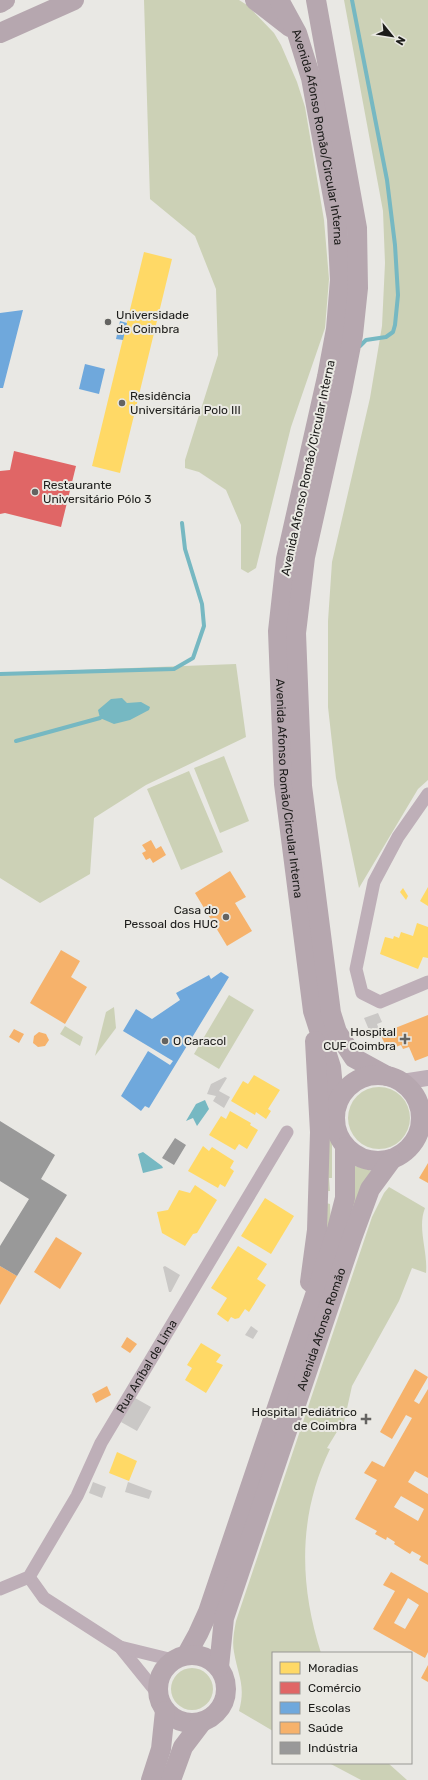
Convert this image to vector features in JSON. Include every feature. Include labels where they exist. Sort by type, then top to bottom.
[{"type":"main road","points":[[0,3],[5,0]]},
{"type":"main road","points":[[0,33],[74,0]]},
{"type":"main road","points":[[255,0],[298,33]]},
{"type":"main road","name":"Avenida Afonso Romão/Circular Interna","points":[[279,0],[298,33],[311,78],[336,219],[340,280],[336,329],[327,377],[286,559],[278,631],[284,784],[313,1011],[331,1067],[335,1108]]},
{"type":"main road","name":"Avenida Afonso Romão/Circular Interna","points":[[316,0],[357,228],[358,288],[353,335],[349,356],[305,557],[296,634],[302,786],[330,1013],[337,1032],[354,1058],[394,1079]]},
{"type":"main road","points":[[304,1327],[317,1230],[320,1132],[313,1011]]},
{"type":"main road","points":[[373,1075],[394,1079],[412,1091],[418,1102],[424,1122],[414,1141],[405,1152],[392,1159],[377,1161],[362,1159],[352,1154],[345,1147],[338,1135],[334,1122],[335,1108],[340,1096],[349,1086],[360,1078],[373,1075]]},
{"type":"main road","name":"Avenida Afonso Romão","points":[[180,1657],[198,1634],[208,1612],[336,1233],[345,1198],[345,1147]]},
{"type":"main road","name":"Avenida Afonso Romão","points":[[219,1667],[224,1618],[352,1238],[370,1189],[392,1159]]},
{"type":"main road","points":[[151,1780],[161,1749],[161,1703],[157,1685],[164,1668],[180,1657],[205,1656],[219,1667],[225,1676],[227,1688],[225,1699],[220,1709],[212,1717],[202,1722],[192,1724],[172,1718],[161,1703]]},
{"type":"main road","points":[[171,1780],[183,1747],[202,1722]]},
{"type":"street","points":[[428,794],[398,837],[374,882],[356,969],[362,993],[380,1002],[428,982]]},
{"type":"street","points":[[394,1079],[428,1078]]},
{"type":"street","name":"Rua Aníbal de Lima","points":[[29,1577],[77,1496],[101,1443],[287,1132]]},
{"type":"street","points":[[0,1588],[29,1577],[44,1598],[120,1647],[161,1703]]},
{"type":"street","points":[[120,1647],[180,1657]]},
{"type":"green space","points":[[144,0],[239,0],[247,5],[274,33],[281,45],[297,82],[305,107],[324,220],[329,279],[325,328],[291,427],[256,568],[248,573],[241,569],[241,525],[226,490],[199,472],[185,468],[185,460],[218,355],[216,289],[195,236],[150,199]]},
{"type":"green space","points":[[344,0],[428,0],[428,780],[418,789],[359,888],[336,778],[328,707],[328,621],[332,562],[370,398],[382,326],[385,263],[383,211]]},
{"type":"green space","points":[[236,664],[246,737],[146,785],[94,818],[90,874],[40,903],[0,878],[0,673]]},
{"type":"green space","points":[[224,756],[249,821],[220,833],[194,768]]},
{"type":"green space","points":[[189,771],[223,852],[181,870],[147,789]]},
{"type":"green space","points":[[229,995],[254,1010],[219,1069],[194,1054]]},
{"type":"green space","points":[[114,1007],[116,1028],[95,1056],[106,1012]]},
{"type":"green space","points":[[65,1026],[83,1037],[80,1046],[60,1034]]},
{"type":"green space","points":[[379,1087],[391,1089],[401,1096],[408,1106],[410,1118],[408,1130],[401,1140],[391,1147],[379,1149],[367,1147],[357,1140],[350,1130],[348,1118],[350,1106],[357,1096],[367,1089]]},
{"type":"green space","points":[[328,1129],[332,1139],[332,1178],[329,1178],[330,1191],[326,1191],[326,1203],[330,1204],[330,1229],[321,1227]]},
{"type":"green space","points":[[352,1165],[372,1171],[356,1205],[347,1216]]},
{"type":"green space","points":[[389,1187],[425,1208],[422,1232],[426,1256],[426,1273],[412,1268],[399,1301],[352,1386],[342,1431],[338,1430],[327,1448],[330,1449],[312,1499],[307,1524],[305,1550],[309,1601],[321,1652],[272,1652],[272,1730],[239,1711],[242,1687],[233,1644],[236,1621],[372,1217],[384,1193]]},
{"type":"green space","points":[[192,1668],[207,1674],[213,1689],[207,1704],[192,1710],[177,1704],[171,1689],[177,1674]]},
{"type":"green space","points":[[331,1764],[389,1764],[407,1780],[361,1780]]},
{"type":"water","points":[[122,698],[127,703],[141,702],[150,707],[149,710],[130,720],[114,724],[100,718],[98,710],[111,699]]},
{"type":"water","points":[[205,1100],[209,1109],[197,1126],[193,1118],[186,1121],[196,1104]]},
{"type":"water","points":[[143,1152],[163,1168],[143,1173],[138,1154]]},
{"type":"building: Moradias","name":"Residência Universitária Polo III","points":[[144,252],[172,259],[120,473],[92,466]]},
{"type":"building: Moradias","points":[[428,887],[428,906],[420,901]]},
{"type":"building: Moradias","points":[[403,888],[408,896],[406,900],[400,892]]},
{"type":"building: Moradias","points":[[417,923],[428,927],[428,958],[423,957],[418,969],[380,954],[385,937],[393,939],[394,936],[399,938],[401,932],[413,936]]},
{"type":"building: Moradias","points":[[254,1075],[280,1090],[268,1109],[271,1111],[266,1119],[256,1112],[255,1115],[231,1101],[243,1081],[248,1084]]},
{"type":"building: Moradias","points":[[230,1111],[251,1123],[250,1125],[258,1130],[247,1149],[239,1144],[235,1150],[209,1135],[221,1116],[226,1119]]},
{"type":"building: Moradias","points":[[203,1146],[209,1151],[212,1147],[234,1161],[230,1168],[234,1171],[225,1187],[220,1184],[218,1188],[188,1171]]},
{"type":"building: Moradias","points":[[195,1185],[217,1200],[197,1233],[193,1234],[185,1246],[162,1233],[157,1212],[168,1210],[179,1190],[190,1193]]},
{"type":"building: Moradias","points":[[265,1198],[294,1216],[271,1254],[241,1236]]},
{"type":"building: Moradias","points":[[238,1246],[267,1264],[257,1279],[266,1285],[249,1312],[245,1309],[239,1318],[235,1319],[231,1317],[228,1322],[217,1314],[227,1298],[211,1288]]},
{"type":"building: Moradias","points":[[201,1343],[221,1355],[216,1362],[223,1365],[206,1393],[185,1380],[192,1368],[187,1365]]},
{"type":"building: Moradias","points":[[117,1452],[137,1461],[129,1481],[109,1473]]},
{"type":"building: Comércio","name":"Restaurante Universitário Pólo 3","points":[[14,451],[76,466],[61,527],[5,513],[0,514],[0,471],[10,470]]},
{"type":"building: Escolas","points":[[23,310],[3,388],[0,388],[0,313]]},
{"type":"building: Escolas","points":[[120,321],[127,323],[123,340],[116,339]]},
{"type":"building: Escolas","points":[[85,364],[105,369],[99,394],[79,389]]},
{"type":"building: Escolas","name":"O Caracol","points":[[221,972],[229,977],[149,1108],[145,1106],[141,1111],[121,1096],[148,1051],[170,1065],[173,1061],[123,1031],[136,1009],[152,1019],[180,1000],[176,993],[209,975],[211,979]]},
{"type":"building: Saúde","points":[[151,840],[156,849],[161,846],[166,855],[153,863],[150,858],[146,860],[142,853],[146,851],[142,845]]},
{"type":"building: Saúde","name":"Casa do Pessoal dos HUC","points":[[230,871],[246,897],[235,903],[252,931],[227,946],[195,893]]},
{"type":"building: Saúde","points":[[61,950],[80,961],[71,977],[87,987],[65,1024],[30,1003]]},
{"type":"building: Saúde","name":"Hospital CUF Coimbra","points":[[428,1015],[428,1056],[415,1061],[409,1047],[403,1049],[401,1045],[388,1050],[380,1034]]},
{"type":"building: Saúde","points":[[14,1029],[24,1034],[19,1043],[9,1037]]},
{"type":"building: Saúde","points":[[39,1032],[46,1034],[49,1040],[45,1046],[38,1047],[33,1043],[34,1036]]},
{"type":"building: Saúde","points":[[428,1163],[428,1183],[419,1178]]},
{"type":"building: Saúde","points":[[56,1237],[82,1253],[60,1289],[34,1272]]},
{"type":"building: Saúde","points":[[0,1266],[17,1276],[0,1305]]},
{"type":"building: Saúde","points":[[127,1337],[137,1344],[130,1353],[121,1347]]},
{"type":"building: Saúde","points":[[415,1369],[428,1377],[414,1401],[419,1404],[428,1389],[428,1478],[415,1471],[408,1482],[428,1494],[428,1565],[419,1560],[421,1556],[412,1551],[410,1554],[394,1544],[395,1542],[387,1537],[386,1540],[375,1534],[377,1531],[355,1519],[377,1480],[364,1473],[372,1461],[384,1467],[412,1418],[406,1415],[392,1439],[380,1432]],"holes":[[[401,1496],[424,1509],[418,1521],[394,1507]]]},
{"type":"building: Saúde","points":[[107,1386],[111,1395],[96,1403],[92,1394]]},
{"type":"building: Saúde","points":[[391,1572],[428,1593],[428,1652],[425,1658],[373,1629],[395,1591],[383,1585]],"holes":[[[408,1598],[419,1605],[405,1629],[394,1623]]]},
{"type":"building: Saúde","points":[[428,1665],[428,1682],[421,1678]]},
{"type":"building: Indústria","points":[[0,1121],[55,1155],[41,1179],[67,1195],[17,1276],[0,1266],[0,1246],[29,1199],[0,1181]]},
{"type":"building: Indústria","points":[[175,1138],[186,1145],[174,1165],[162,1158]]},
{"type":"building: Outros","points":[[378,1013],[382,1022],[377,1024],[380,1033],[372,1037],[364,1018]]},
{"type":"building: Outros","points":[[225,1077],[227,1078],[219,1091],[230,1097],[224,1108],[213,1101],[216,1096],[207,1094],[211,1084]]},
{"type":"building: Outros","points":[[165,1266],[180,1275],[171,1292],[169,1292],[163,1267]]},
{"type":"building: Outros","points":[[251,1326],[258,1331],[253,1339],[245,1335]]},
{"type":"building: Outros","points":[[135,1398],[151,1407],[137,1431],[121,1422]]},
{"type":"building: Outros","points":[[93,1482],[106,1487],[102,1498],[89,1493]]},
{"type":"building: Outros","points":[[128,1482],[152,1491],[149,1499],[125,1492]]},
{"type":"waterway","points":[[352,0],[387,180],[395,245],[398,295],[393,332],[386,337],[366,340],[360,346]]},
{"type":"waterway","points":[[0,674],[174,669],[193,658],[204,626],[202,604],[185,549],[182,523]]},
{"type":"waterway","points":[[16,741],[100,718]]},
{"type":"place","name":"Universidade de Coimbra","points":[[108,322]]},
{"type":"place","name":"Residência Universitária Polo III","points":[[122,403]]},
{"type":"place","name":"Restaurante Universitário Pólo 3","points":[[35,492]]},
{"type":"place","name":"Casa do Pessoal dos HUC","points":[[226,917]]},
{"type":"place","name":"Hospital CUF Coimbra","points":[[405,1039]]},
{"type":"place","name":"O Caracol","points":[[165,1041]]},
{"type":"place","name":"Hospital Pediátrico de Coimbra","points":[[366,1419]]}]
